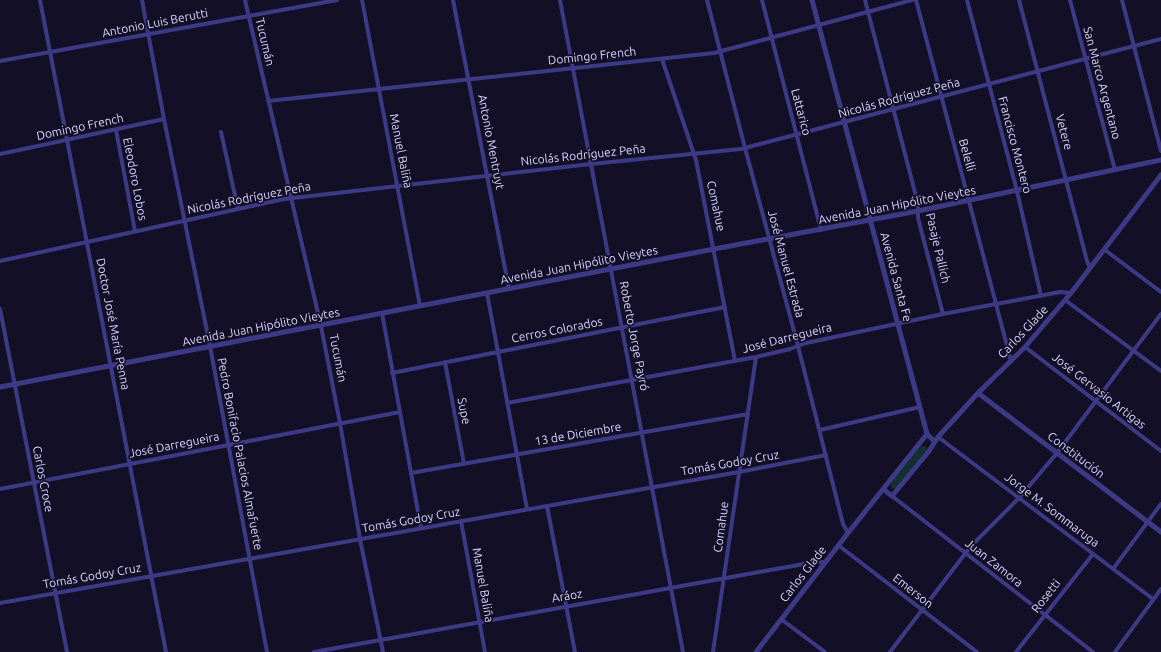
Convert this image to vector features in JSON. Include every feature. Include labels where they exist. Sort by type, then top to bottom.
[{"type":"street","name":"Doctor José María Penna","points":[[40,0],[166,652]]},
{"type":"street","name":"Pedro Bonifacio Palacios Almafuerte","points":[[142,0],[164,119],[210,346],[267,652]]},
{"type":"street","name":"Tucumán","points":[[245,0],[321,326],[340,423],[360,539],[383,652]]},
{"type":"street","name":"Antonio Luis Berutti","points":[[0,61],[337,0]]},
{"type":"street","name":"Manuel Baliña","points":[[362,0],[420,306]]},
{"type":"street","name":"Antonio Mentruyt","points":[[453,0],[508,289]]},
{"type":"street","name":"Roberto Jorge Payró","points":[[560,0],[684,652]]},
{"type":"street","name":"José Manuel Estrada","points":[[707,0],[820,430],[843,524],[848,533]]},
{"type":"street","name":"Lattarico","points":[[762,0],[821,230]]},
{"type":"street","name":"Avenida Santa Fe","points":[[812,0],[927,434]]},
{"type":"street","name":"Pasaje Pallich","points":[[865,0],[918,204],[918,218],[944,314]]},
{"type":"street","name":"Domingo French","points":[[268,102],[720,52],[912,0]]},
{"type":"street","name":"Belelli","points":[[916,0],[1011,360]]},
{"type":"street","name":"Francisco Montero","points":[[967,0],[1017,191],[1041,296]]},
{"type":"street","name":"Vetere","points":[[1019,0],[1090,268]]},
{"type":"street","name":"San Marco Argentano","points":[[1070,0],[1115,170]]},
{"type":"street","points":[[1122,0],[1161,151]]},
{"type":"street","name":"Nicolás Rodríguez Peña","points":[[0,261],[291,198],[745,148],[1161,39]]},
{"type":"street","name":"Comahue","points":[[662,59],[694,154],[735,361]]},
{"type":"street","name":"Domingo French","points":[[0,154],[164,119]]},
{"type":"street","name":"Eleodoro Lobos","points":[[116,130],[135,231]]},
{"type":"street","points":[[222,132],[238,209]]},
{"type":"street","name":"Avenida Juan Hipólito Vieytes","points":[[0,387],[714,249],[821,230],[969,201],[1161,160]]},
{"type":"street","name":"Carlos Glade","points":[[892,496],[929,451],[936,439],[978,393],[1025,347],[1071,293],[1161,176]]},
{"type":"street","points":[[1104,250],[1161,292]]},
{"type":"street","name":"José Darregueira","points":[[507,403],[781,352],[806,343],[944,314],[1060,292],[1071,293]]},
{"type":"street","points":[[487,293],[527,509]]},
{"type":"street","points":[[1065,300],[1161,371]]},
{"type":"street","name":"Cerros Colorados","points":[[392,373],[725,307]]},
{"type":"street","name":"Carlos Croce","points":[[0,309],[67,652]]},
{"type":"street","points":[[382,313],[421,528]]},
{"type":"street","points":[[890,652],[976,540],[1020,498],[1057,453],[1161,314]]},
{"type":"street","name":"José Gervasio Artigas","points":[[1025,347],[1161,451]]},
{"type":"street","name":"Comahue","points":[[713,652],[756,357]]},
{"type":"street","name":"Supe","points":[[445,362],[464,464]]},
{"type":"street","name":"Constitución","points":[[978,393],[1161,532]]},
{"type":"street","points":[[820,430],[920,407]]},
{"type":"street","name":"José Darregueira","points":[[0,489],[400,412]]},
{"type":"street","name":"13 de Diciembre","points":[[411,473],[748,414]]},
{"type":"street","points":[[927,434],[936,439]]},
{"type":"street","name":"Carlos Glade","points":[[756,652],[838,545],[927,434]]},
{"type":"street","name":"Jorge M. Sommaruga","points":[[936,439],[1020,498],[1153,599]]},
{"type":"street","name":"Tomás Godoy Cruz","points":[[0,603],[739,472],[826,455]]},
{"type":"street","name":"Juan Zamora","points":[[883,489],[1093,652]]},
{"type":"street","points":[[1113,569],[1161,504]]},
{"type":"street","points":[[547,506],[576,652]]},
{"type":"street","name":"Manuel Baliña","points":[[461,521],[485,652]]},
{"type":"street","name":"Emerson","points":[[838,545],[977,652]]},
{"type":"street","name":"Rosetti","points":[[1016,652],[1093,554]]},
{"type":"street","name":"Aráoz","points":[[314,652],[815,562],[825,562]]},
{"type":"street","points":[[1115,652],[1161,589]]},
{"type":"street","points":[[781,618],[825,652]]},
{"type":"green space","points":[[923,446],[927,449],[895,489],[891,487],[891,483],[920,447]]}]
